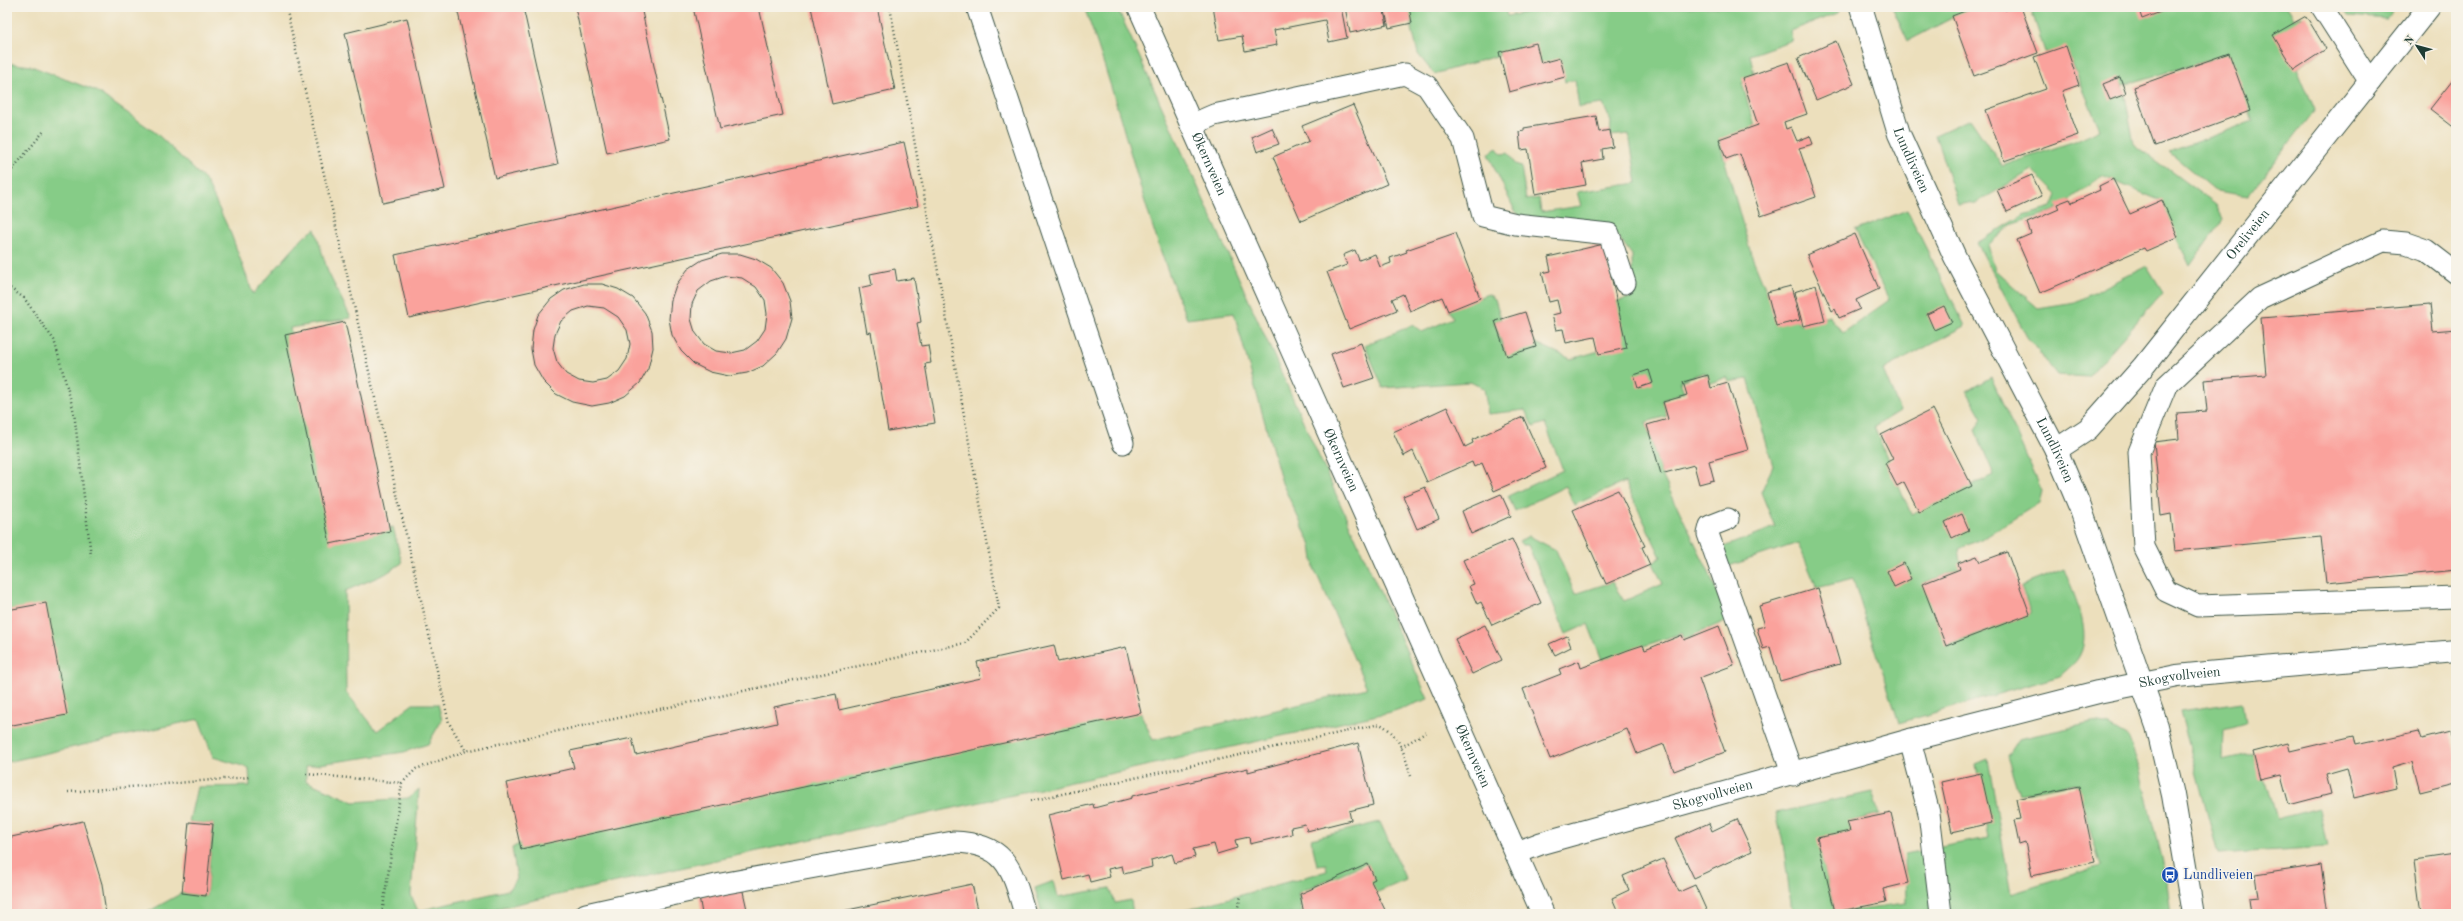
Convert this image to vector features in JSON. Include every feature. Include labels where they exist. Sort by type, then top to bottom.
[{"type":"street","name":"Økernveien","points":[[1139,7],[1543,914]]},
{"type":"street","name":"Lundliveien","points":[[1861,7],[1899,134],[1955,257],[2056,450],[2080,507],[2157,726],[2173,795],[2193,914]]},
{"type":"street","name":"Oreliveien","points":[[2056,450],[2088,429],[2143,367],[2429,7]]},
{"type":"street","name":"Skogvollveien","points":[[1516,853],[1542,843],[1793,774],[1910,740],[2098,692],[2142,683],[2207,673],[2456,651]]},
{"type":"lane","points":[[977,7],[1123,443]]},
{"type":"lane","points":[[2322,7],[2370,82]]},
{"type":"lane","points":[[1191,124],[1214,115],[1405,74],[1427,86],[1463,139],[1483,216],[1516,224],[1609,234],[1625,283]]},
{"type":"lane","points":[[2456,272],[2426,250],[2406,244],[2383,240],[2260,298],[2166,386],[2139,452],[2144,547],[2166,591],[2198,606],[2456,597]]},
{"type":"lane","points":[[2143,367],[2166,386]]},
{"type":"lane","points":[[1728,519],[1710,526],[1708,534],[1793,774]]},
{"type":"lane","points":[[1910,740],[1929,813],[1941,914]]},
{"type":"lane","points":[[586,914],[721,884],[953,842],[973,842],[1000,855],[1009,866],[1024,914]]},
{"type":"path","points":[[286,7],[449,723],[466,750]]},
{"type":"path","points":[[382,914],[402,783],[416,769],[466,750],[965,643],[999,608],[890,7]]},
{"type":"path","points":[[7,176],[44,131]]},
{"type":"path","points":[[7,286],[24,298],[54,340],[74,412],[91,556]]},
{"type":"path","points":[[1030,801],[1380,724],[1391,730],[1401,747],[1411,776]]},
{"type":"path","points":[[306,774],[402,783]]},
{"type":"path","points":[[68,792],[249,777]]},
{"type":"path","points":[[1236,914],[1241,896]]},
{"type":"green space","points":[[1084,7],[1117,7],[1428,699],[1391,712],[471,914],[144,914],[182,893],[206,896],[213,824],[189,822],[197,787],[250,786],[249,768],[213,757],[199,719],[7,762],[7,63],[31,66],[96,91],[156,133],[206,181],[231,234],[253,294],[304,237],[315,229],[328,272],[351,318],[290,328],[335,539],[393,527],[402,563],[385,574],[345,591],[346,692],[377,731],[413,704],[438,704],[442,720],[428,744],[404,752],[306,766],[306,781],[354,802],[409,798],[419,789],[411,895],[418,911],[508,890],[517,879],[512,848],[519,844],[1140,712],[1153,740],[1367,688],[1314,568],[1311,545],[1282,483],[1234,313],[1187,319],[1145,203],[1098,46]]},
{"type":"green space","points":[[1407,7],[1505,7],[1507,16],[1554,7],[1841,7],[1838,13],[1790,31],[1792,40],[1750,55],[1755,79],[1742,83],[1756,130],[1719,140],[1751,254],[1768,295],[1801,324],[1829,316],[1843,333],[1889,300],[1855,229],[1857,230],[1907,210],[1965,326],[1883,370],[1900,411],[1874,427],[1911,514],[1994,475],[1975,430],[1982,418],[1967,391],[1991,377],[2042,491],[2039,503],[1981,539],[1959,549],[1962,568],[1924,583],[1947,646],[2031,613],[2021,586],[2064,569],[2081,615],[2083,627],[2084,640],[2082,651],[2076,661],[2060,676],[1899,723],[1853,579],[1817,588],[1798,543],[1729,566],[1721,548],[1775,527],[1761,492],[1773,466],[1748,379],[1729,382],[1727,377],[1708,384],[1705,372],[1680,381],[1684,392],[1663,400],[1667,416],[1646,422],[1661,473],[1708,570],[1728,620],[1684,639],[1682,633],[1602,660],[1588,624],[1566,634],[1528,545],[1522,545],[1519,541],[1529,536],[1556,550],[1575,594],[1612,582],[1624,601],[1663,584],[1653,563],[1661,557],[1625,482],[1574,505],[1566,486],[1515,511],[1508,496],[1563,470],[1545,423],[1533,427],[1525,410],[1488,414],[1484,388],[1469,382],[1383,388],[1365,345],[1413,325],[1422,332],[1453,318],[1449,309],[1488,294],[1495,299],[1501,319],[1494,322],[1505,352],[1534,342],[1571,359],[1624,344],[1615,302],[1633,297],[1632,255],[1614,231],[1589,220],[1526,221],[1515,211],[1488,154],[1497,148],[1501,154],[1508,153],[1515,164],[1521,166],[1526,200],[1539,198],[1541,212],[1581,206],[1577,192],[1637,183],[1629,134],[1610,136],[1611,122],[1603,104],[1579,107],[1575,80],[1565,82],[1561,63],[1540,67],[1500,55],[1434,74],[1418,54]]},
{"type":"green space","points":[[1892,7],[1973,7],[1908,41]]},
{"type":"green space","points":[[2002,7],[2288,7],[2294,19],[2302,17],[2324,50],[2297,68],[2315,110],[2248,196],[2216,191],[2169,152],[2253,121],[2227,55],[2123,85],[2134,144],[2216,205],[2223,219],[2190,266],[2159,200],[2102,176],[2054,211],[2011,225],[1988,245],[1995,270],[2038,308],[2075,302],[2147,266],[2163,292],[2088,377],[2057,375],[2027,337],[1977,243],[2024,215],[2052,207],[2057,195],[2032,170],[1976,203],[1958,204],[1935,135],[1970,119],[2002,166],[2075,141],[2100,129],[2068,54],[2045,52],[2031,9],[2004,12]]},
{"type":"green space","points":[[2343,7],[2395,7],[2387,19],[2348,16]]},
{"type":"green space","points":[[2242,702],[2245,724],[2224,730],[2223,760],[2258,752],[2277,819],[2319,808],[2327,847],[2218,854],[2180,711]]},
{"type":"green space","points":[[2092,723],[2109,726],[2128,737],[2140,771],[2167,883],[2171,914],[1788,914],[1792,912],[1783,843],[1776,813],[1872,792],[1879,814],[1849,822],[1851,831],[1818,839],[1835,913],[1906,904],[1905,854],[1988,838],[1976,764],[1988,759],[2011,894],[2101,866],[2076,783],[2019,794],[2007,756],[2018,739]]},
{"type":"green space","points":[[1380,822],[1406,880],[1373,894],[1367,880],[1371,876],[1365,863],[1298,893],[1302,914],[1172,914],[1327,871],[1326,864],[1317,865],[1311,839]]},
{"type":"green space","points":[[1054,881],[1058,897],[1110,888],[1115,903],[1131,900],[1133,914],[1042,914],[1035,888]]},
{"type":"building","points":[[523,7],[558,164],[495,178],[457,8]]},
{"type":"building","points":[[575,7],[641,7],[670,139],[607,153]]},
{"type":"building","points":[[693,7],[759,7],[783,115],[720,129]]},
{"type":"building","points":[[811,7],[877,7],[895,90],[832,104]]},
{"type":"building","points":[[1213,7],[1341,7],[1347,38],[1329,42],[1325,20],[1274,30],[1277,45],[1245,51],[1242,36],[1219,40]]},
{"type":"building","points":[[1345,7],[1383,7],[1387,25],[1350,33]]},
{"type":"building","points":[[1384,7],[1409,7],[1412,23],[1389,28]]},
{"type":"building","points":[[1975,7],[2004,7],[2005,10],[2021,7],[2038,53],[1974,76],[1952,16]]},
{"type":"building","points":[[2138,7],[2165,7],[2166,10],[2142,19]]},
{"type":"building","points":[[2306,16],[2326,49],[2294,70],[2273,35]]},
{"type":"building","points":[[407,18],[445,189],[383,203],[345,33]]},
{"type":"building","points":[[1836,41],[1854,84],[1816,100],[1798,58]]},
{"type":"building","points":[[1536,43],[1541,63],[1560,58],[1565,77],[1509,92],[1499,52]]},
{"type":"building","points":[[2066,46],[2079,85],[2062,91],[2078,135],[2004,161],[1986,110],[2046,89],[2034,57]]},
{"type":"building","points":[[2229,53],[2250,111],[2155,146],[2134,87]]},
{"type":"building","points":[[1789,62],[1807,114],[1784,122],[1786,129],[1791,127],[1797,141],[1810,136],[1813,144],[1799,148],[1816,197],[1761,216],[1740,154],[1726,159],[1719,139],[1758,125],[1742,78]]},
{"type":"building","points":[[2456,76],[2456,129],[2430,109]]},
{"type":"building","points":[[2120,77],[2126,94],[2110,100],[2103,84]]},
{"type":"building","points":[[1353,105],[1387,184],[1301,221],[1273,157],[1309,141],[1302,126]]},
{"type":"building","points":[[1596,116],[1599,132],[1610,130],[1613,147],[1602,149],[1603,159],[1582,163],[1586,185],[1535,194],[1528,149],[1521,150],[1519,132],[1524,131],[1524,128]]},
{"type":"building","points":[[1272,128],[1279,144],[1257,152],[1252,137]]},
{"type":"building","points":[[904,142],[918,206],[409,318],[395,255]]},
{"type":"building","points":[[2032,175],[2042,196],[2007,212],[1997,190]]},
{"type":"building","points":[[2113,179],[2130,214],[2162,200],[2178,237],[2146,251],[2144,248],[2040,293],[2017,240],[2031,234],[2027,223],[2059,209],[2057,204],[2070,199],[2072,203],[2100,190],[2099,186]]},
{"type":"building","points":[[1455,233],[1480,298],[1448,311],[1442,297],[1410,311],[1403,294],[1392,299],[1397,310],[1349,329],[1327,272],[1347,265],[1343,255],[1355,250],[1359,260],[1375,254],[1380,267],[1391,263],[1390,258],[1407,252],[1406,250]]},
{"type":"building","points":[[1855,234],[1879,289],[1856,300],[1860,309],[1839,318],[1835,309],[1832,311],[1807,255]]},
{"type":"building","points":[[1604,244],[1627,348],[1599,354],[1595,337],[1566,343],[1563,329],[1556,330],[1552,315],[1560,313],[1557,300],[1549,302],[1542,273],[1551,271],[1548,257]]},
{"type":"building","points":[[722,254],[740,254],[756,259],[771,268],[783,283],[790,301],[792,318],[786,339],[777,353],[763,366],[747,373],[729,376],[710,372],[694,364],[681,351],[672,335],[669,319],[671,300],[676,285],[688,269],[702,260]],"holes":[[[726,276],[742,278],[756,287],[765,300],[767,314],[765,329],[757,341],[745,350],[731,353],[716,351],[704,344],[695,332],[691,319],[692,304],[698,291],[711,281]]]},
{"type":"building","points":[[895,269],[897,281],[914,278],[921,322],[917,323],[921,346],[928,345],[931,363],[925,364],[935,423],[888,431],[871,332],[867,333],[859,288],[872,285],[870,274]]},
{"type":"building","points":[[584,284],[602,284],[618,289],[633,298],[645,313],[652,331],[653,348],[648,369],[640,383],[625,396],[609,403],[592,406],[572,402],[556,394],[543,381],[534,365],[531,349],[533,330],[538,315],[551,299],[564,290]],"holes":[[[588,306],[604,308],[618,317],[627,330],[630,344],[627,359],[619,371],[607,380],[593,383],[579,381],[566,374],[557,362],[553,348],[555,334],[561,321],[573,311]]]},
{"type":"building","points":[[1816,285],[1825,321],[1803,326],[1794,292]]},
{"type":"building","points":[[1791,286],[1800,320],[1776,326],[1767,292]]},
{"type":"building","points":[[2430,304],[2433,331],[2456,329],[2456,570],[2326,583],[2321,537],[2175,551],[2171,514],[2161,516],[2154,442],[2179,439],[2177,413],[2207,411],[2204,380],[2266,375],[2261,318]]},
{"type":"building","points":[[1944,306],[1952,322],[1934,330],[1927,314]]},
{"type":"building","points":[[1525,312],[1536,347],[1507,356],[1495,321]]},
{"type":"building","points":[[345,322],[390,531],[330,544],[285,335]]},
{"type":"building","points":[[1361,343],[1374,378],[1344,388],[1331,354]]},
{"type":"building","points":[[1649,370],[1653,383],[1638,388],[1634,375]]},
{"type":"building","points":[[1708,375],[1711,388],[1728,383],[1748,450],[1709,461],[1714,480],[1699,484],[1694,465],[1661,474],[1647,425],[1668,419],[1663,402],[1687,395],[1683,382]]},
{"type":"building","points":[[1447,407],[1465,447],[1473,443],[1472,440],[1523,417],[1546,468],[1494,491],[1482,463],[1474,467],[1472,462],[1427,482],[1413,451],[1404,456],[1393,432]]},
{"type":"building","points":[[1933,409],[1972,486],[1919,512],[1904,482],[1897,486],[1885,463],[1893,459],[1881,435]]},
{"type":"building","points":[[1425,487],[1439,519],[1417,529],[1403,496]]},
{"type":"building","points":[[1618,490],[1645,546],[1642,547],[1650,565],[1606,584],[1573,510]]},
{"type":"building","points":[[1501,494],[1511,516],[1471,534],[1462,511]]},
{"type":"building","points":[[1962,514],[1969,530],[1952,538],[1945,522]]},
{"type":"building","points":[[1512,539],[1541,603],[1492,625],[1481,602],[1477,604],[1469,586],[1474,584],[1463,560]]},
{"type":"building","points":[[2007,552],[2030,614],[1946,646],[1922,584],[1960,569],[1958,563],[1977,556],[1980,562]]},
{"type":"building","points":[[1904,563],[1911,579],[1894,587],[1887,571]]},
{"type":"building","points":[[1818,588],[1840,664],[1780,681],[1770,647],[1763,649],[1757,628],[1765,626],[1759,606]]},
{"type":"building","points":[[46,603],[67,715],[7,726],[7,610]]},
{"type":"building","points":[[1485,625],[1502,660],[1472,674],[1455,639]]},
{"type":"building","points":[[1719,626],[1734,665],[1699,678],[1725,752],[1674,771],[1664,744],[1637,754],[1627,729],[1550,759],[1523,689],[1561,674],[1559,669],[1579,661],[1581,668],[1643,645],[1645,650],[1682,635],[1684,640]]},
{"type":"building","points":[[1567,636],[1571,647],[1555,655],[1549,644]]},
{"type":"building","points":[[1054,645],[1058,662],[1126,647],[1141,713],[521,849],[506,783],[574,768],[570,751],[632,738],[636,755],[777,723],[774,707],[836,694],[839,710],[981,678],[977,662]]},
{"type":"building","points":[[2419,731],[2422,739],[2449,732],[2456,759],[2456,783],[2420,792],[2412,762],[2392,768],[2396,788],[2354,798],[2347,768],[2326,774],[2331,794],[2289,805],[2281,775],[2260,780],[2253,752],[2288,743],[2290,751],[2354,736],[2356,745]]},
{"type":"building","points":[[1358,743],[1373,805],[1349,811],[1351,820],[1307,831],[1305,824],[1291,827],[1292,834],[1250,844],[1249,837],[1235,840],[1237,848],[1217,854],[1214,844],[1193,849],[1195,857],[1175,863],[1172,854],[1151,860],[1152,867],[1124,874],[1122,866],[1108,869],[1110,877],[1090,882],[1088,874],[1064,880],[1048,815],[1093,804],[1094,808],[1132,798],[1132,796],[1248,768],[1248,772]]},
{"type":"building","points":[[1981,773],[1992,823],[1952,832],[1941,782]]},
{"type":"building","points":[[2079,786],[2095,862],[2032,876],[2025,842],[2019,844],[2014,820],[2020,819],[2016,799]]},
{"type":"building","points":[[1891,813],[1908,883],[1883,889],[1886,902],[1835,912],[1817,838],[1850,831],[1847,822]]},
{"type":"building","points":[[1737,819],[1752,851],[1694,878],[1675,838],[1709,823],[1712,831]]},
{"type":"building","points":[[83,821],[102,884],[106,914],[7,914],[7,838]]},
{"type":"building","points":[[189,822],[213,824],[206,896],[182,893]]},
{"type":"building","points":[[2455,854],[2456,914],[2421,914],[2414,860]]},
{"type":"building","points":[[1663,859],[1679,892],[1695,885],[1708,914],[1619,914],[1612,898],[1629,890],[1623,876]]},
{"type":"building","points":[[1368,864],[1375,879],[1371,881],[1387,914],[1304,914],[1300,894]]},
{"type":"building","points":[[2321,865],[2328,914],[2250,914],[2248,898],[2258,897],[2255,875]]},
{"type":"building","points":[[972,884],[979,914],[833,914],[833,913]]},
{"type":"building","points":[[742,887],[748,914],[702,914],[699,896]]},
{"type":"place","name":"Lundliveien","points":[[2170,875]]}]
